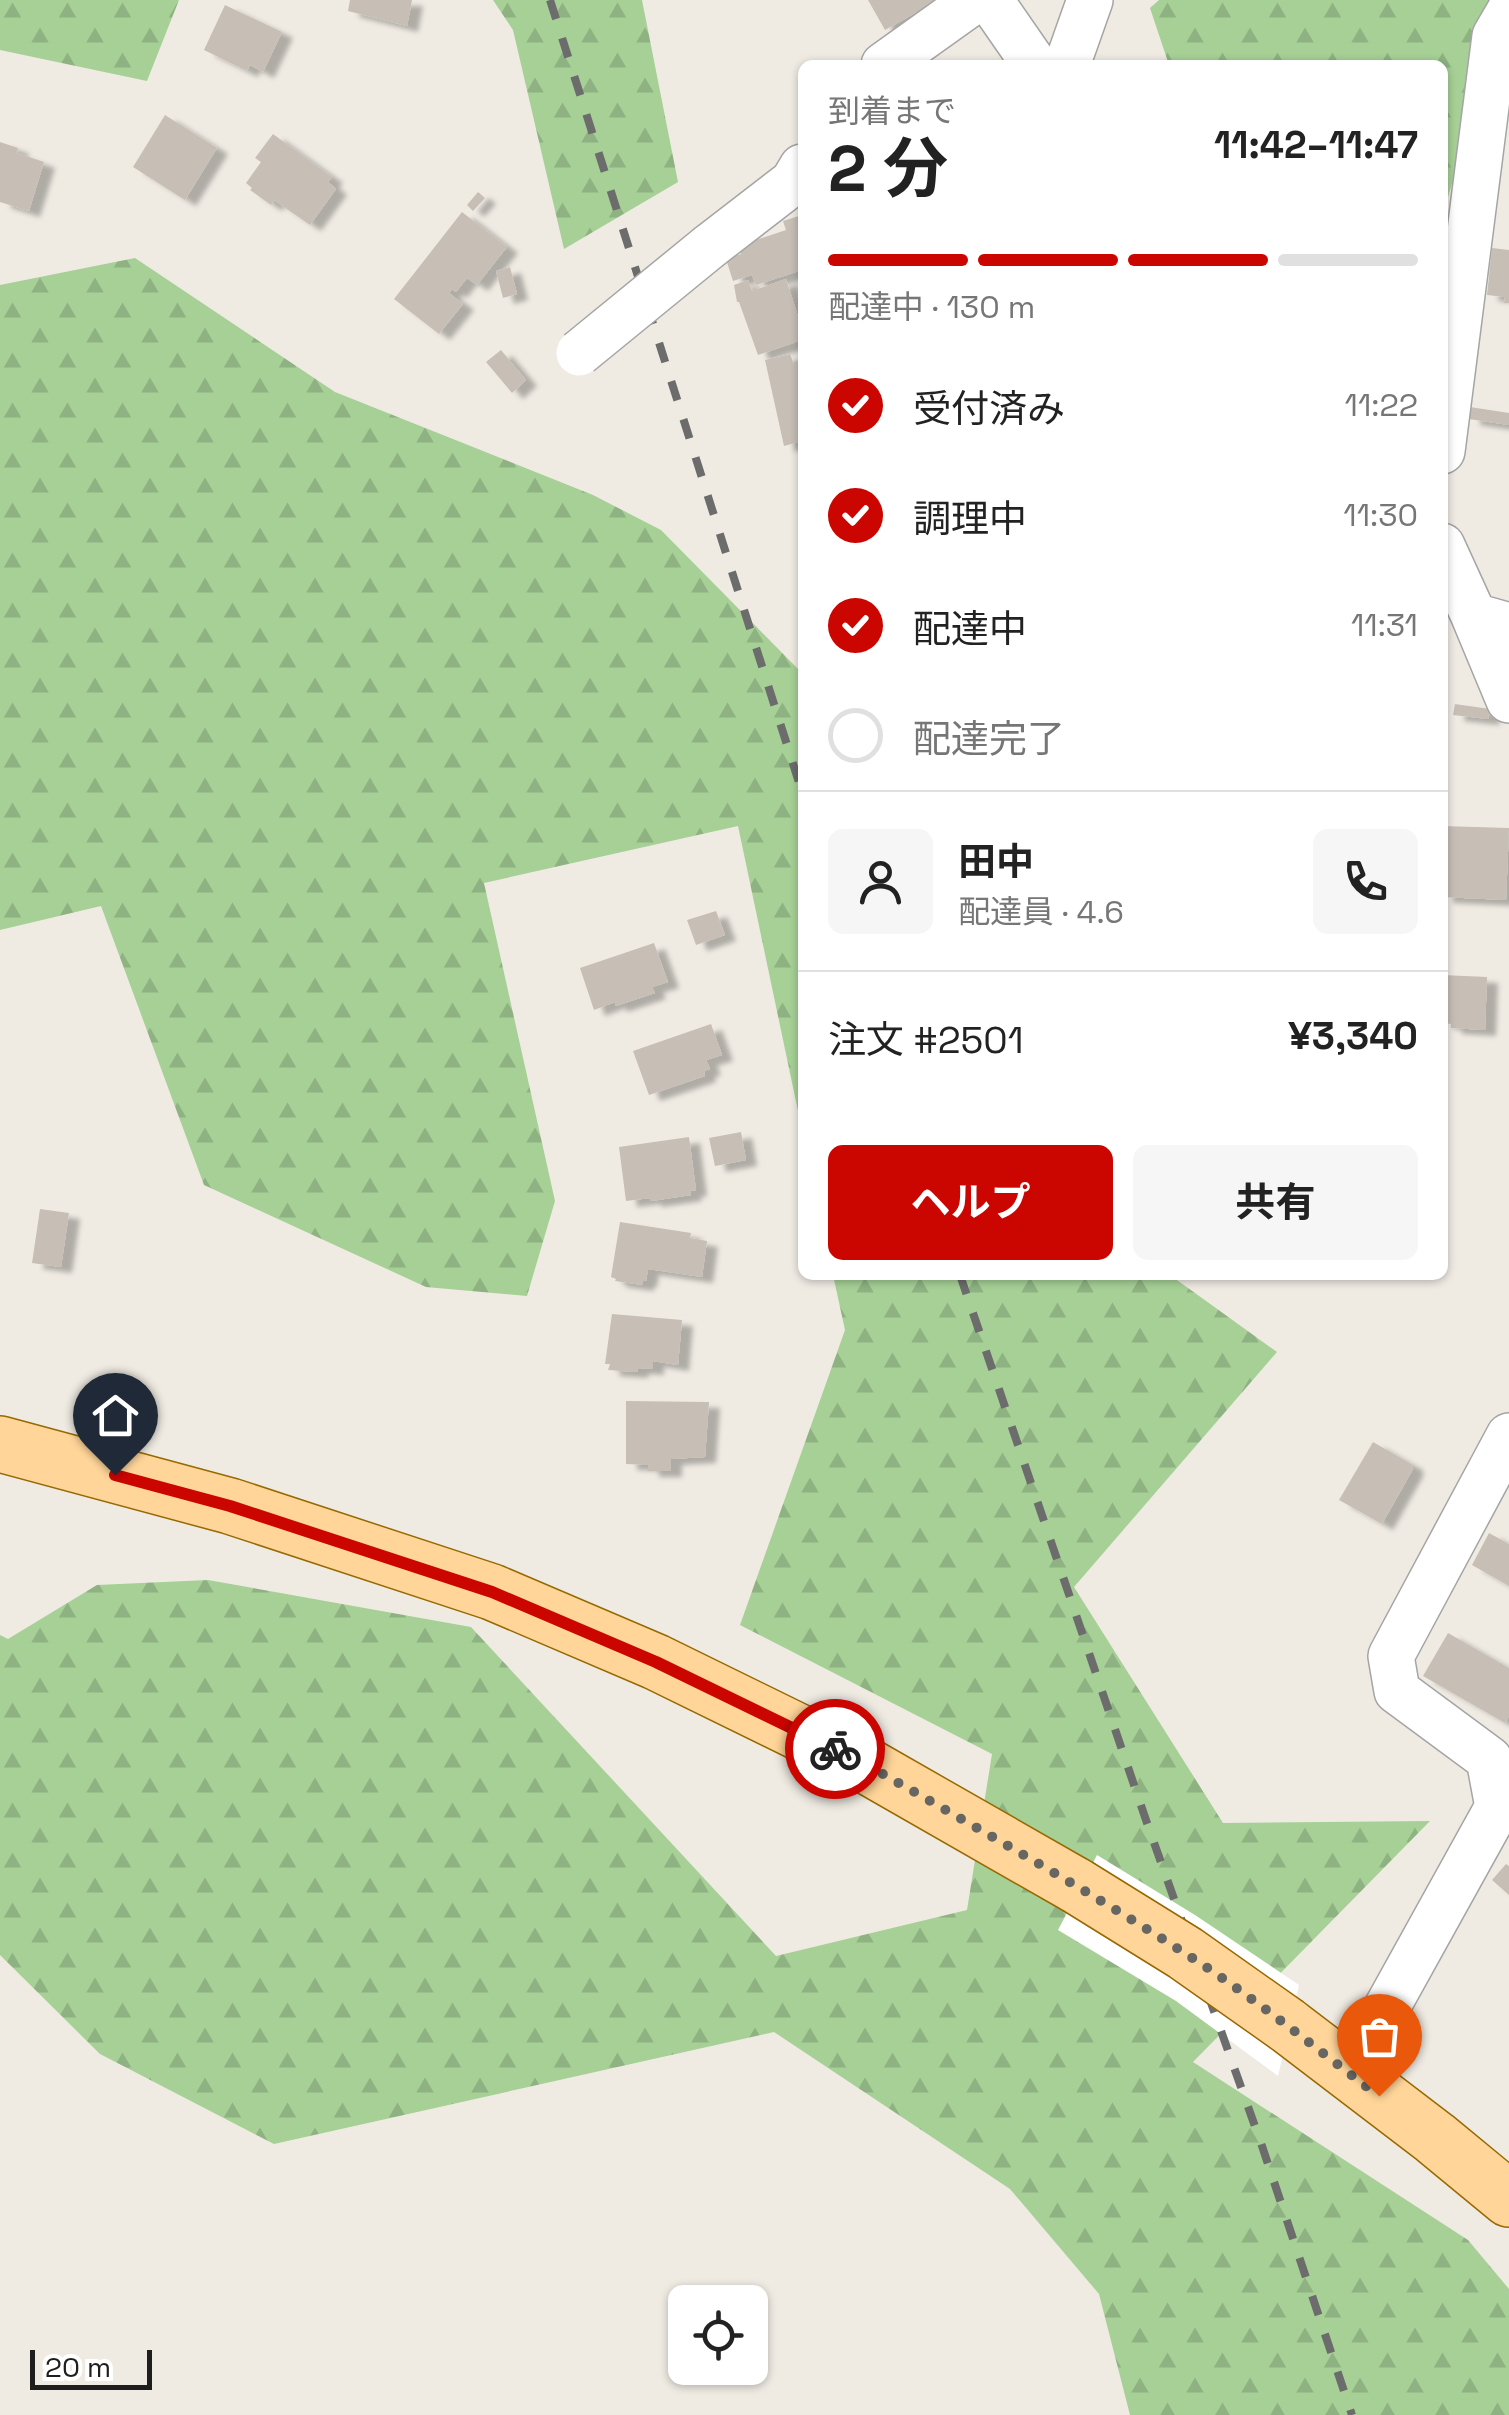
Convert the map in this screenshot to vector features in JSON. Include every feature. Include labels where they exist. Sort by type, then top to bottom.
[{"type":"main road","points":[[0,1444],[230,1506],[492,1592],[656,1662],[862,1762],[1078,1886],[1185,1953],[1436,2138],[1509,2199]]},
{"type":"street","points":[[891,60],[975,0]]},
{"type":"street","points":[[990,0],[1032,60]]},
{"type":"street","points":[[1068,60],[1090,0]]},
{"type":"street","points":[[1448,403],[1495,36],[1509,12]]},
{"type":"street","points":[[579,353],[793,182],[798,174]]},
{"type":"street","points":[[1448,555],[1492,621],[1509,700]]},
{"type":"street","points":[[1350,2074],[1498,1807],[1489,1758],[1397,1690],[1391,1656],[1509,1436]]},
{"type":"green space","points":[[0,0],[179,0],[147,81],[0,50]]},
{"type":"green space","points":[[493,0],[642,0],[678,182],[564,249],[513,30]]},
{"type":"green space","points":[[1159,0],[1509,0],[1448,197],[1448,60],[1167,60],[1150,8]]},
{"type":"green space","points":[[135,258],[335,392],[593,495],[661,530],[798,669],[798,1111],[738,826],[484,883],[555,1201],[527,1296],[426,1287],[204,1185],[101,906],[0,930],[0,285]]},
{"type":"green space","points":[[834,1280],[1177,1280],[1277,1352],[1074,1587],[1223,1823],[1430,1821],[1193,2062],[1468,2240],[1509,2289],[1509,2415],[1130,2415],[1099,2294],[1010,2189],[774,2032],[274,2144],[100,2054],[0,1955],[0,1635],[8,1639],[97,1585],[208,1580],[471,1627],[776,1956],[967,1910],[992,1754],[740,1625],[845,1330]]},
{"type":"pier","points":[[1097,1855],[1299,1985],[1278,2076],[1176,2001],[1058,1930]]},
{"type":"building","points":[[350,0],[412,0],[407,26],[348,11]]},
{"type":"building","points":[[868,0],[938,0],[885,30]]},
{"type":"building","points":[[225,5],[282,32],[263,72],[250,65],[247,71],[204,50]]},
{"type":"building","points":[[165,115],[217,148],[185,200],[133,167]]},
{"type":"building","points":[[273,134],[332,177],[328,182],[336,189],[310,225],[274,200],[271,205],[246,183],[261,162],[255,158]]},
{"type":"building","points":[[0,142],[44,162],[29,211],[0,202]]},
{"type":"building","points":[[478,192],[485,198],[473,211],[467,205]]},
{"type":"building","points":[[462,212],[507,247],[477,285],[467,278],[456,292],[452,289],[449,293],[463,304],[439,334],[394,299]]},
{"type":"building","points":[[798,216],[798,271],[756,285],[752,275],[733,281],[726,259],[741,254],[738,246],[786,230],[783,221]]},
{"type":"building","points":[[1492,248],[1509,250],[1509,303],[1504,303],[1505,297],[1487,295]]},
{"type":"building","points":[[510,267],[517,294],[503,298],[496,271]]},
{"type":"building","points":[[786,279],[798,316],[798,341],[758,355],[734,285],[748,280],[752,291]]},
{"type":"building","points":[[501,350],[526,380],[512,393],[486,362]]},
{"type":"building","points":[[790,354],[794,365],[798,364],[798,442],[784,446],[765,360]]},
{"type":"building","points":[[1470,407],[1509,413],[1509,425],[1469,419]]},
{"type":"building","points":[[1455,704],[1490,709],[1488,719],[1453,715]]},
{"type":"building","points":[[1448,826],[1509,828],[1506,900],[1448,897]]},
{"type":"building","points":[[716,911],[725,935],[696,945],[687,920]]},
{"type":"building","points":[[654,943],[668,982],[652,987],[655,993],[594,1010],[580,968]]},
{"type":"building","points":[[1448,975],[1487,977],[1485,1030],[1451,1028]]},
{"type":"building","points":[[711,1024],[722,1055],[706,1060],[710,1069],[704,1071],[705,1076],[649,1095],[633,1051]]},
{"type":"building","points":[[741,1132],[746,1160],[715,1166],[709,1138]]},
{"type":"building","points":[[689,1137],[696,1190],[690,1191],[691,1195],[626,1201],[619,1147]]},
{"type":"building","points":[[40,1209],[69,1213],[61,1267],[32,1263]]},
{"type":"building","points":[[620,1222],[691,1233],[690,1238],[707,1241],[702,1277],[648,1269],[643,1285],[615,1281],[611,1277]]},
{"type":"building","points":[[612,1314],[682,1320],[678,1365],[653,1361],[653,1369],[608,1370],[610,1364],[605,1364]]},
{"type":"building","points":[[626,1401],[709,1402],[705,1457],[671,1459],[671,1471],[648,1471],[648,1465],[626,1464]]},
{"type":"building","points":[[1373,1442],[1413,1465],[1382,1524],[1339,1500]]},
{"type":"building","points":[[1489,1533],[1509,1544],[1509,1586],[1472,1565]]},
{"type":"building","points":[[1448,1633],[1509,1668],[1509,1716],[1505,1723],[1423,1676]]},
{"type":"building","points":[[1506,1864],[1509,1866],[1509,1895],[1492,1880]]},
{"type":"railway","points":[[550,0],[798,779]]},
{"type":"railway","points":[[962,1280],[1352,2415]]},
{"type":"way so far","points":[[835,1749],[1078,1886],[1185,1953],[1379,2096]]},
{"type":"route","points":[[115,1475],[230,1506],[492,1592],[656,1662],[835,1749]]}]
